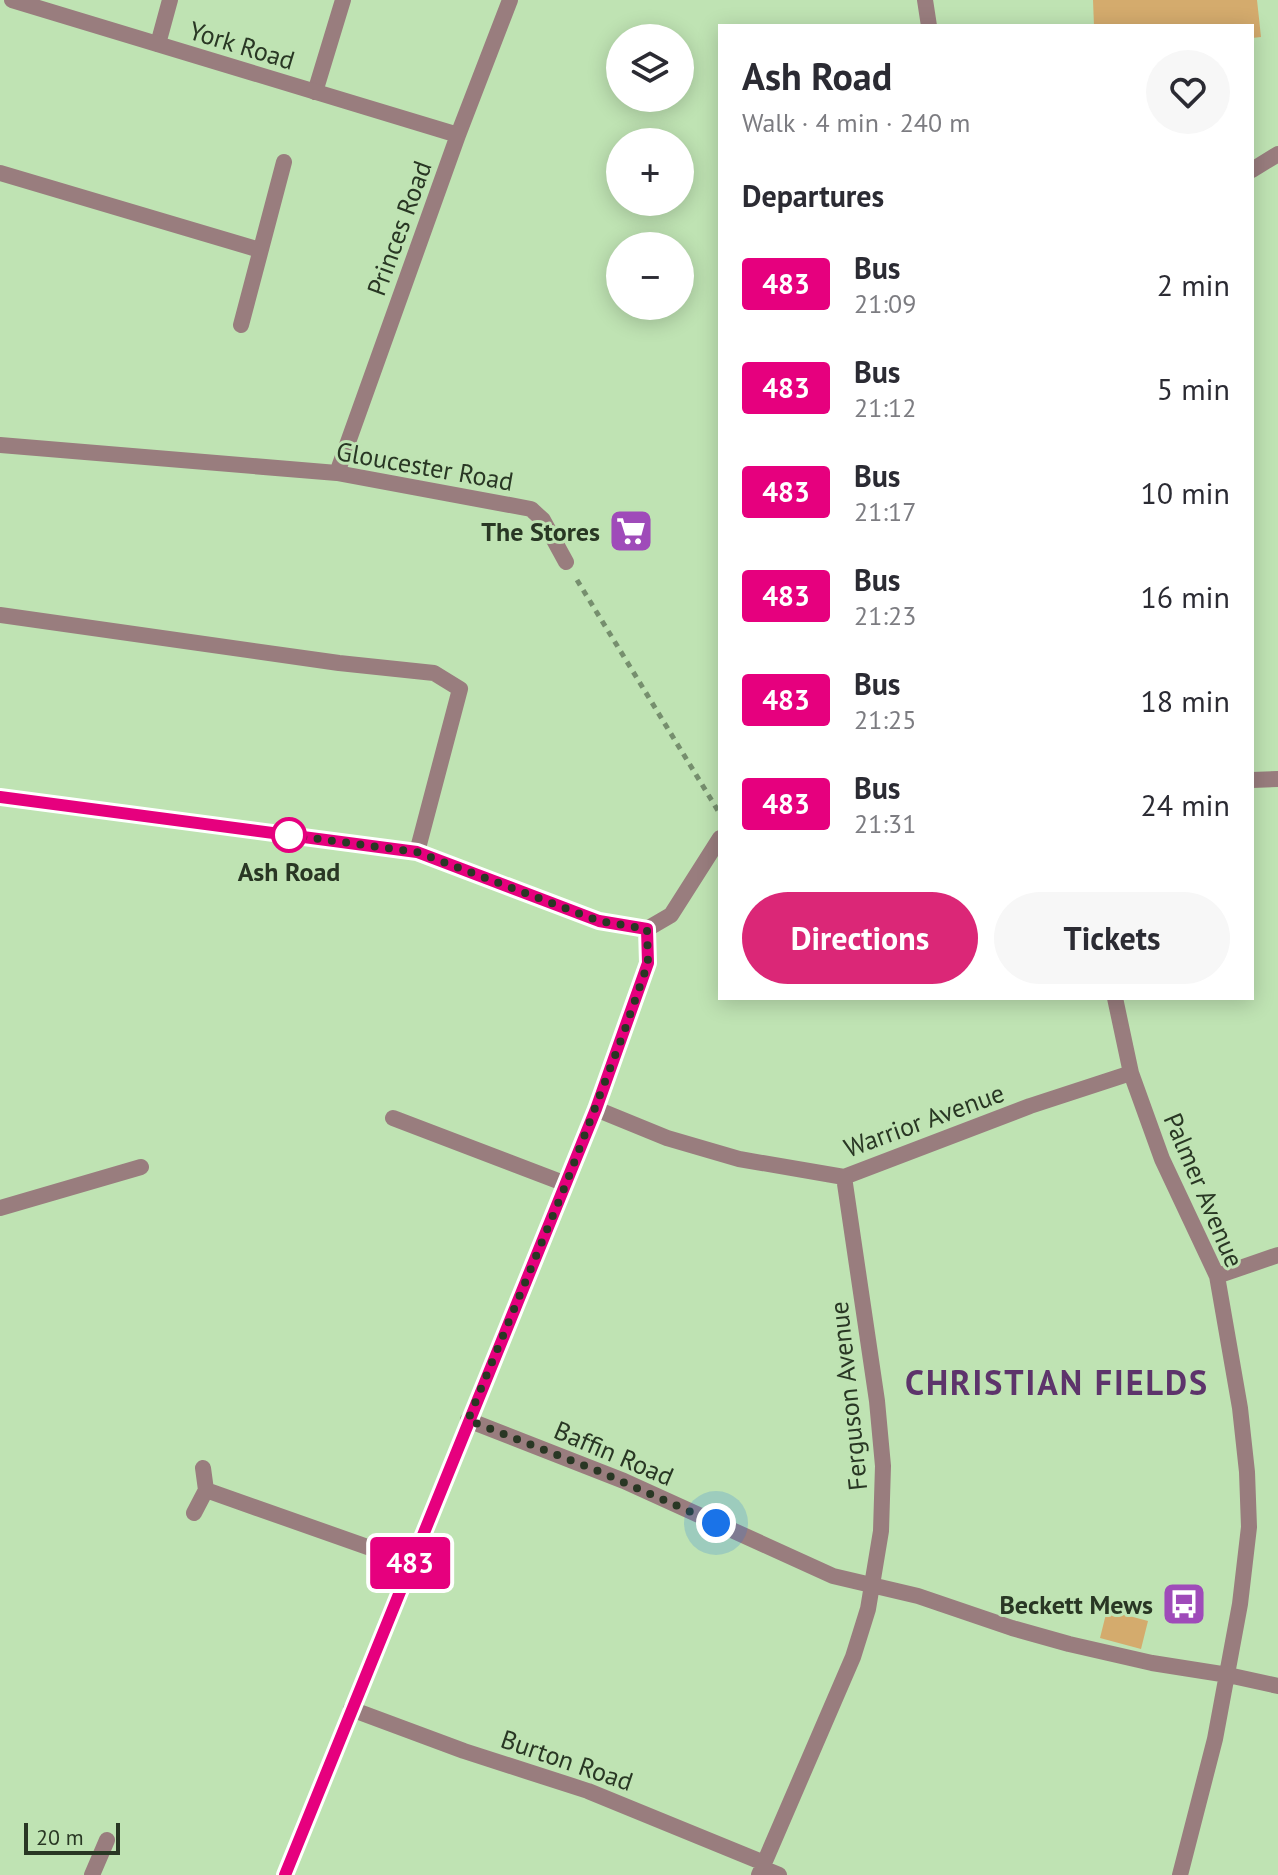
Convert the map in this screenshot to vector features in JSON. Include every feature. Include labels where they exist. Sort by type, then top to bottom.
[{"type":"street","name":"York Road","points":[[12,0],[458,135]]},
{"type":"street","points":[[158,44],[170,0]]},
{"type":"street","points":[[315,92],[343,0]]},
{"type":"street","name":"Princes Road","points":[[337,473],[458,135],[510,0]]},
{"type":"street","points":[[925,0],[929,24]]},
{"type":"street","points":[[1254,169],[1278,154]]},
{"type":"street","points":[[241,325],[284,162]]},
{"type":"street","points":[[0,173],[260,250]]},
{"type":"street","name":"Gloucester Road","points":[[0,445],[337,473],[531,509],[543,520],[566,562]]},
{"type":"street","points":[[0,615],[339,663],[434,673],[460,689],[417,852]]},
{"type":"street","points":[[1254,780],[1278,779]]},
{"type":"street","points":[[0,797],[417,852],[599,921],[647,929],[671,915],[718,841]]},
{"type":"street","points":[[285,1875],[596,1109],[648,963],[647,929]]},
{"type":"street","name":"Palmer Avenue","points":[[1115,1000],[1131,1073],[1162,1159],[1217,1276],[1240,1408],[1247,1472],[1249,1527],[1228,1675],[1180,1875]]},
{"type":"street","name":"Warrior Avenue","points":[[596,1109],[667,1138],[739,1159],[844,1177],[1030,1106],[1131,1073]]},
{"type":"street","points":[[393,1118],[566,1184]]},
{"type":"street","points":[[0,1208],[141,1167]]},
{"type":"street","name":"Ferguson Avenue","points":[[761,1869],[853,1657],[873,1586],[883,1514],[883,1466],[877,1401],[844,1177]]},
{"type":"street","points":[[1217,1276],[1278,1255]]},
{"type":"street","name":"Baffin Road","points":[[468,1420],[624,1481],[825,1573],[873,1586]]},
{"type":"street","points":[[194,1513],[206,1490],[203,1468]]},
{"type":"street","points":[[206,1490],[410,1562]]},
{"type":"street","points":[[873,1586],[929,1599],[1069,1644],[1278,1686]]},
{"type":"street","name":"Burton Road","points":[[351,1709],[464,1751],[577,1787],[779,1875]]},
{"type":"street","points":[[92,1875],[107,1840]]},
{"type":"path","points":[[566,562],[718,811]]},
{"type":"shaded area","points":[[1093,0],[1257,0],[1261,37],[1254,38],[1254,24],[1094,24]]},
{"type":"shaded area","points":[[1107,1610],[1148,1621],[1141,1649],[1100,1638]]},
{"type":"bus line","name":"483","points":[[0,797],[417,852],[599,921],[647,929],[648,963],[596,1109],[285,1875]]},
{"type":"place","name":"The Stores","points":[[631,531]]},
{"type":"place","name":"Ash Road","points":[[289,835]]},
{"type":"place","name":"Beckett Mews","points":[[1184,1604]]},
{"type":"district","name":"CHRISTIAN FIELDS","points":[[1057,1382]]},
{"type":"route","points":[[289,835],[417,852],[599,921],[647,929],[648,963],[596,1109],[468,1420],[598,1471],[716,1523]]}]
